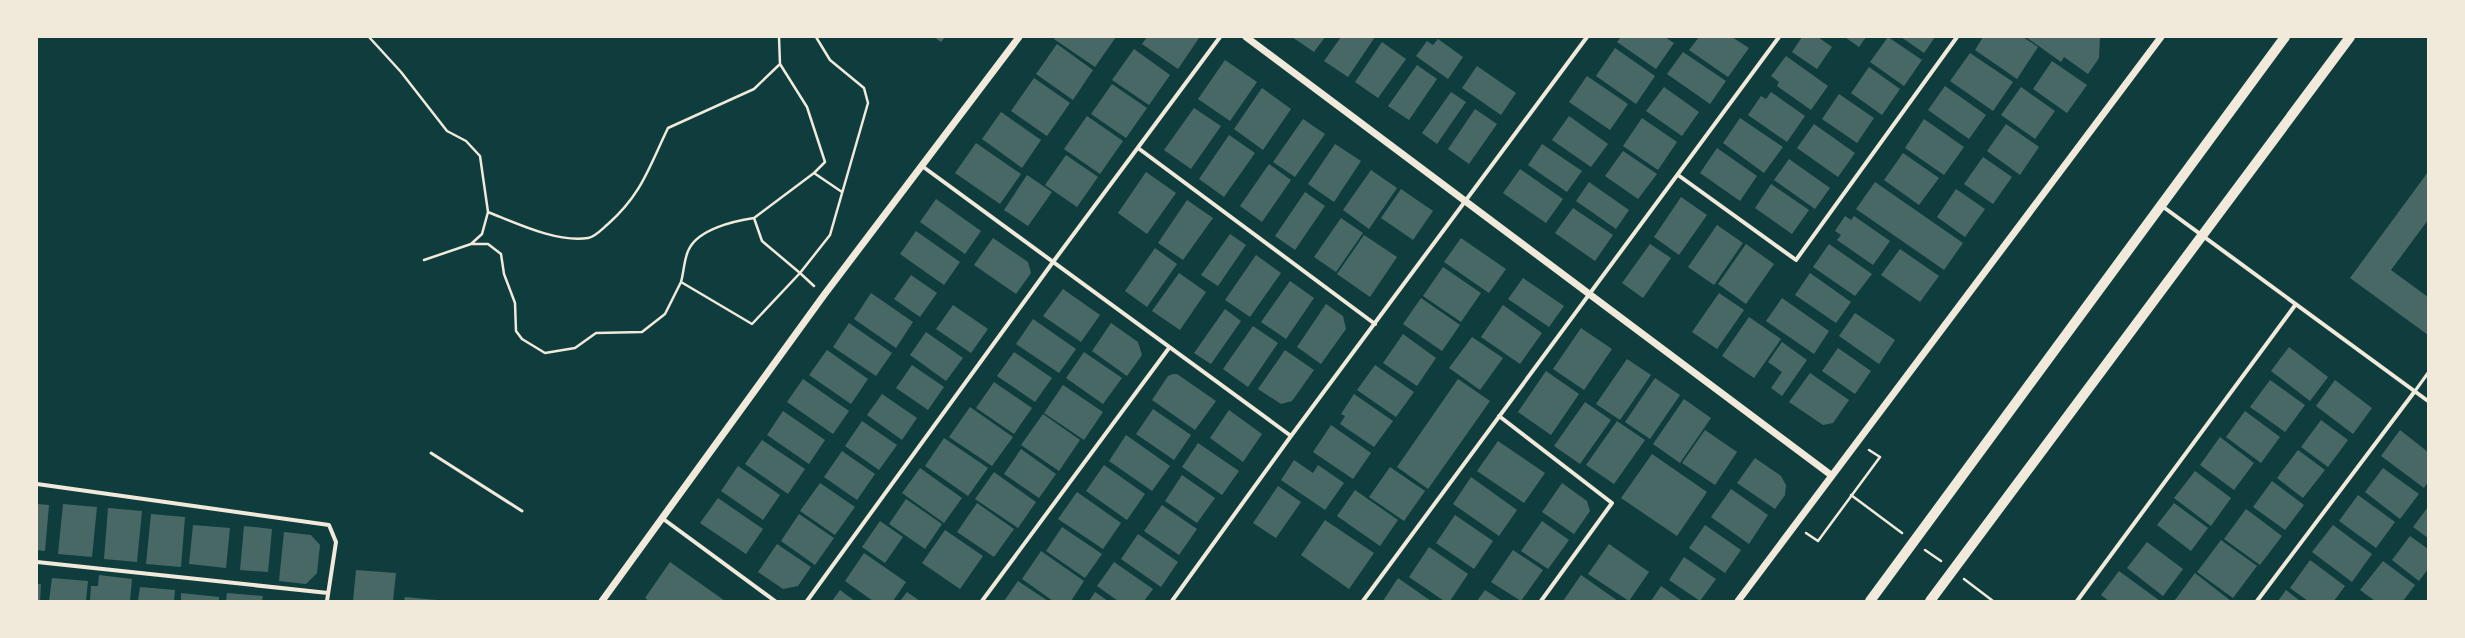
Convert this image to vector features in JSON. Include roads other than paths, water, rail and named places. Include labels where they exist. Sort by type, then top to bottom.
[{"type":"main road","points":[[1870,601],[2285,37]]},
{"type":"main road","points":[[1930,601],[2350,37]]},
{"type":"street","points":[[602,601],[824,295],[1020,37]]},
{"type":"street","points":[[807,601],[1053,262],[1220,37]]},
{"type":"street","points":[[1246,37],[1590,293],[1831,475]]},
{"type":"street","points":[[1172,601],[1291,436],[1587,37]]},
{"type":"street","points":[[1363,601],[1779,37]]},
{"type":"street","points":[[1678,175],[1796,260],[1958,37]]},
{"type":"street","points":[[1738,601],[2161,37]]},
{"type":"street","points":[[1138,148],[1375,324]]},
{"type":"street","points":[[922,166],[1291,436]]},
{"type":"street","points":[[2160,205],[2428,401]]},
{"type":"street","points":[[2077,601],[2296,304]]},
{"type":"street","points":[[982,601],[1169,348]]},
{"type":"street","points":[[2258,601],[2415,391]]},
{"type":"street","points":[[1499,416],[1612,503],[1541,601]]},
{"type":"street","points":[[37,484],[329,525],[336,542],[327,601]]},
{"type":"street","points":[[662,517],[775,601]]},
{"type":"street","points":[[37,562],[328,593]]},
{"type":"lane","points":[[2415,391],[2428,373]]},
{"type":"lane","points":[[431,453],[522,511]]}]
